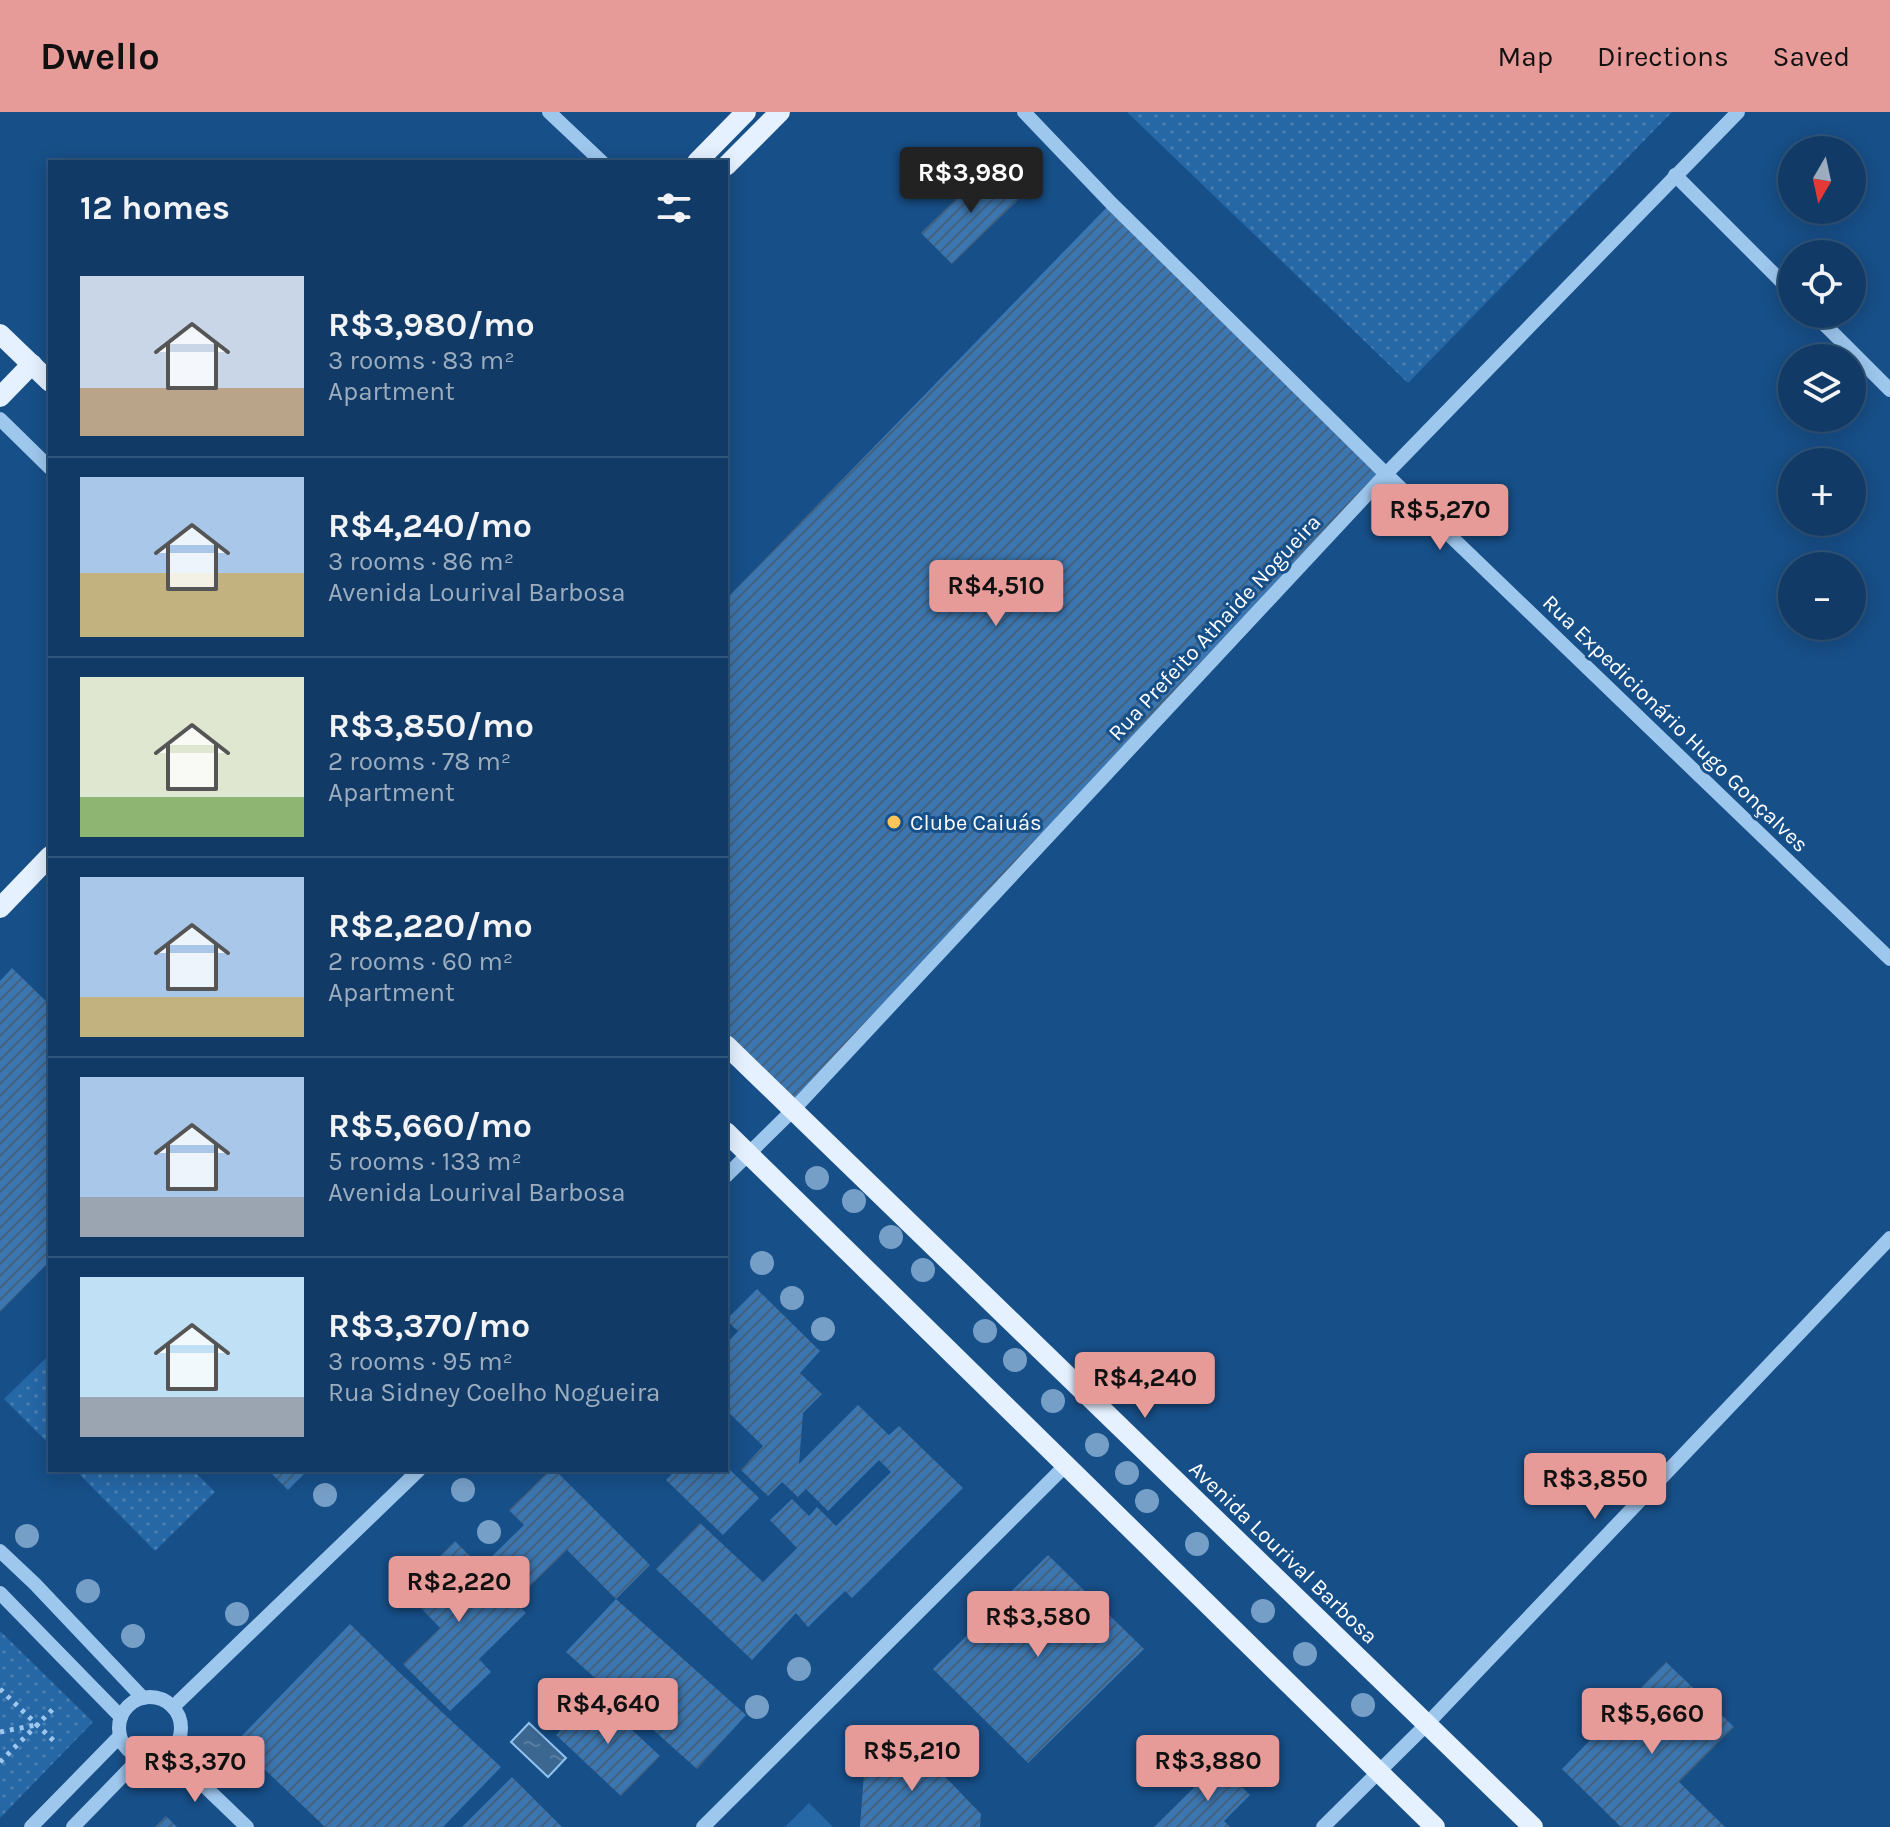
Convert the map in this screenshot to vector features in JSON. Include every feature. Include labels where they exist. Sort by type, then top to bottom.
[{"type":"main road","points":[[699,160],[746,112]]},
{"type":"main road","points":[[728,164],[780,112]]},
{"type":"main road","points":[[0,334],[48,380]]},
{"type":"main road","points":[[0,397],[32,364]]},
{"type":"main road","points":[[0,908],[48,858]]},
{"type":"main road","name":"Avenida Lourival Barbosa","points":[[728,1047],[1533,1827]]},
{"type":"main road","points":[[728,1134],[1435,1827]]},
{"type":"street","points":[[549,112],[600,160]]},
{"type":"street","name":"Rua Expedicionário Hugo Gonçalves","points":[[1024,112],[1111,203],[1386,474],[1890,959]]},
{"type":"street","name":"Rua Prefeito Athaide Nogueira","points":[[728,1174],[793,1110],[1386,474],[1738,112]]},
{"type":"street","points":[[1675,175],[1778,278]]},
{"type":"street","points":[[1828,328],[1890,390]]},
{"type":"street","points":[[0,419],[48,466]]},
{"type":"street","points":[[1323,1827],[1427,1724],[1890,1238]]},
{"type":"street","points":[[703,1827],[1066,1465]]},
{"type":"street","points":[[173,1707],[417,1472]]},
{"type":"street","points":[[0,1551],[143,1698]]},
{"type":"street","points":[[0,1593],[121,1717]]},
{"type":"street","points":[[154,1697],[173,1707],[182,1725],[181,1735],[170,1753],[150,1759],[131,1753],[120,1736],[119,1726],[127,1708],[143,1698],[154,1697]]},
{"type":"street","points":[[31,1827],[120,1736]]},
{"type":"street","points":[[170,1753],[247,1827]]},
{"type":"street","points":[[73,1827],[140,1758]]},
{"type":"path","points":[[0,1689],[57,1744]]},
{"type":"path","points":[[0,1762],[55,1707]]},
{"type":"path","points":[[0,1732],[37,1725]]},
{"type":"shaded area","points":[[1127,112],[1672,112],[1408,383]]},
{"type":"shaded area","points":[[48,1356],[48,1443],[4,1399]]},
{"type":"shaded area","points":[[77,1472],[195,1472],[215,1492],[155,1551]]},
{"type":"shaded area","points":[[0,1631],[93,1722],[0,1818]]},
{"type":"shaded area","points":[[809,1803],[833,1827],[785,1827]]},
{"type":"water","points":[[529,1723],[566,1758],[548,1777],[511,1742]]},
{"type":"building","points":[[990,166],[1021,197],[952,264],[921,233]]},
{"type":"building","name":"Clube Caiuás","points":[[1111,203],[1386,474],[793,1110],[728,1047],[728,597]]},
{"type":"building","points":[[12,968],[48,1003],[48,1263],[0,1312],[0,981]]},
{"type":"building","points":[[757,1289],[820,1351],[800,1373],[822,1394],[803,1413],[799,1464],[858,1405],[889,1435],[899,1426],[963,1488],[852,1598],[845,1591],[808,1627],[796,1613],[752,1660],[656,1569],[700,1523],[763,1582],[797,1548],[770,1520],[792,1499],[809,1516],[817,1507],[836,1526],[891,1472],[879,1460],[828,1511],[806,1489],[798,1497],[782,1482],[768,1496],[741,1470],[763,1446],[728,1412],[728,1342],[738,1331],[728,1318]]},
{"type":"building","points":[[728,1468],[759,1498],[723,1535],[666,1480],[674,1472],[728,1472]]},
{"type":"building","points":[[270,1472],[306,1472],[288,1490]]},
{"type":"building","points":[[548,1472],[557,1472],[650,1565],[616,1599],[567,1550],[516,1600],[482,1566],[524,1525],[509,1510]]},
{"type":"building","points":[[455,1541],[526,1613],[479,1659],[491,1672],[450,1711],[403,1664],[440,1628],[405,1591]]},
{"type":"building","points":[[1048,1555],[1144,1649],[1028,1763],[933,1669]]},
{"type":"building","points":[[616,1599],[746,1715],[697,1769],[566,1652]]},
{"type":"building","points":[[350,1624],[501,1767],[443,1827],[325,1827],[236,1742]]},
{"type":"building","points":[[1666,1662],[1734,1727],[1679,1782],[1725,1827],[1621,1827],[1562,1769]]},
{"type":"building","points":[[595,1695],[660,1756],[621,1796],[556,1735]]},
{"type":"building","points":[[904,1734],[981,1814],[980,1827],[860,1827],[864,1773]]},
{"type":"building","points":[[1218,1764],[1250,1795],[1224,1821],[1230,1827],[1154,1827]]},
{"type":"building","points":[[512,1777],[562,1827],[462,1827]]},
{"type":"building","points":[[166,1816],[177,1827],[155,1827]]},
{"type":"place","name":"Clube Caiuás","points":[[894,822]]}]
